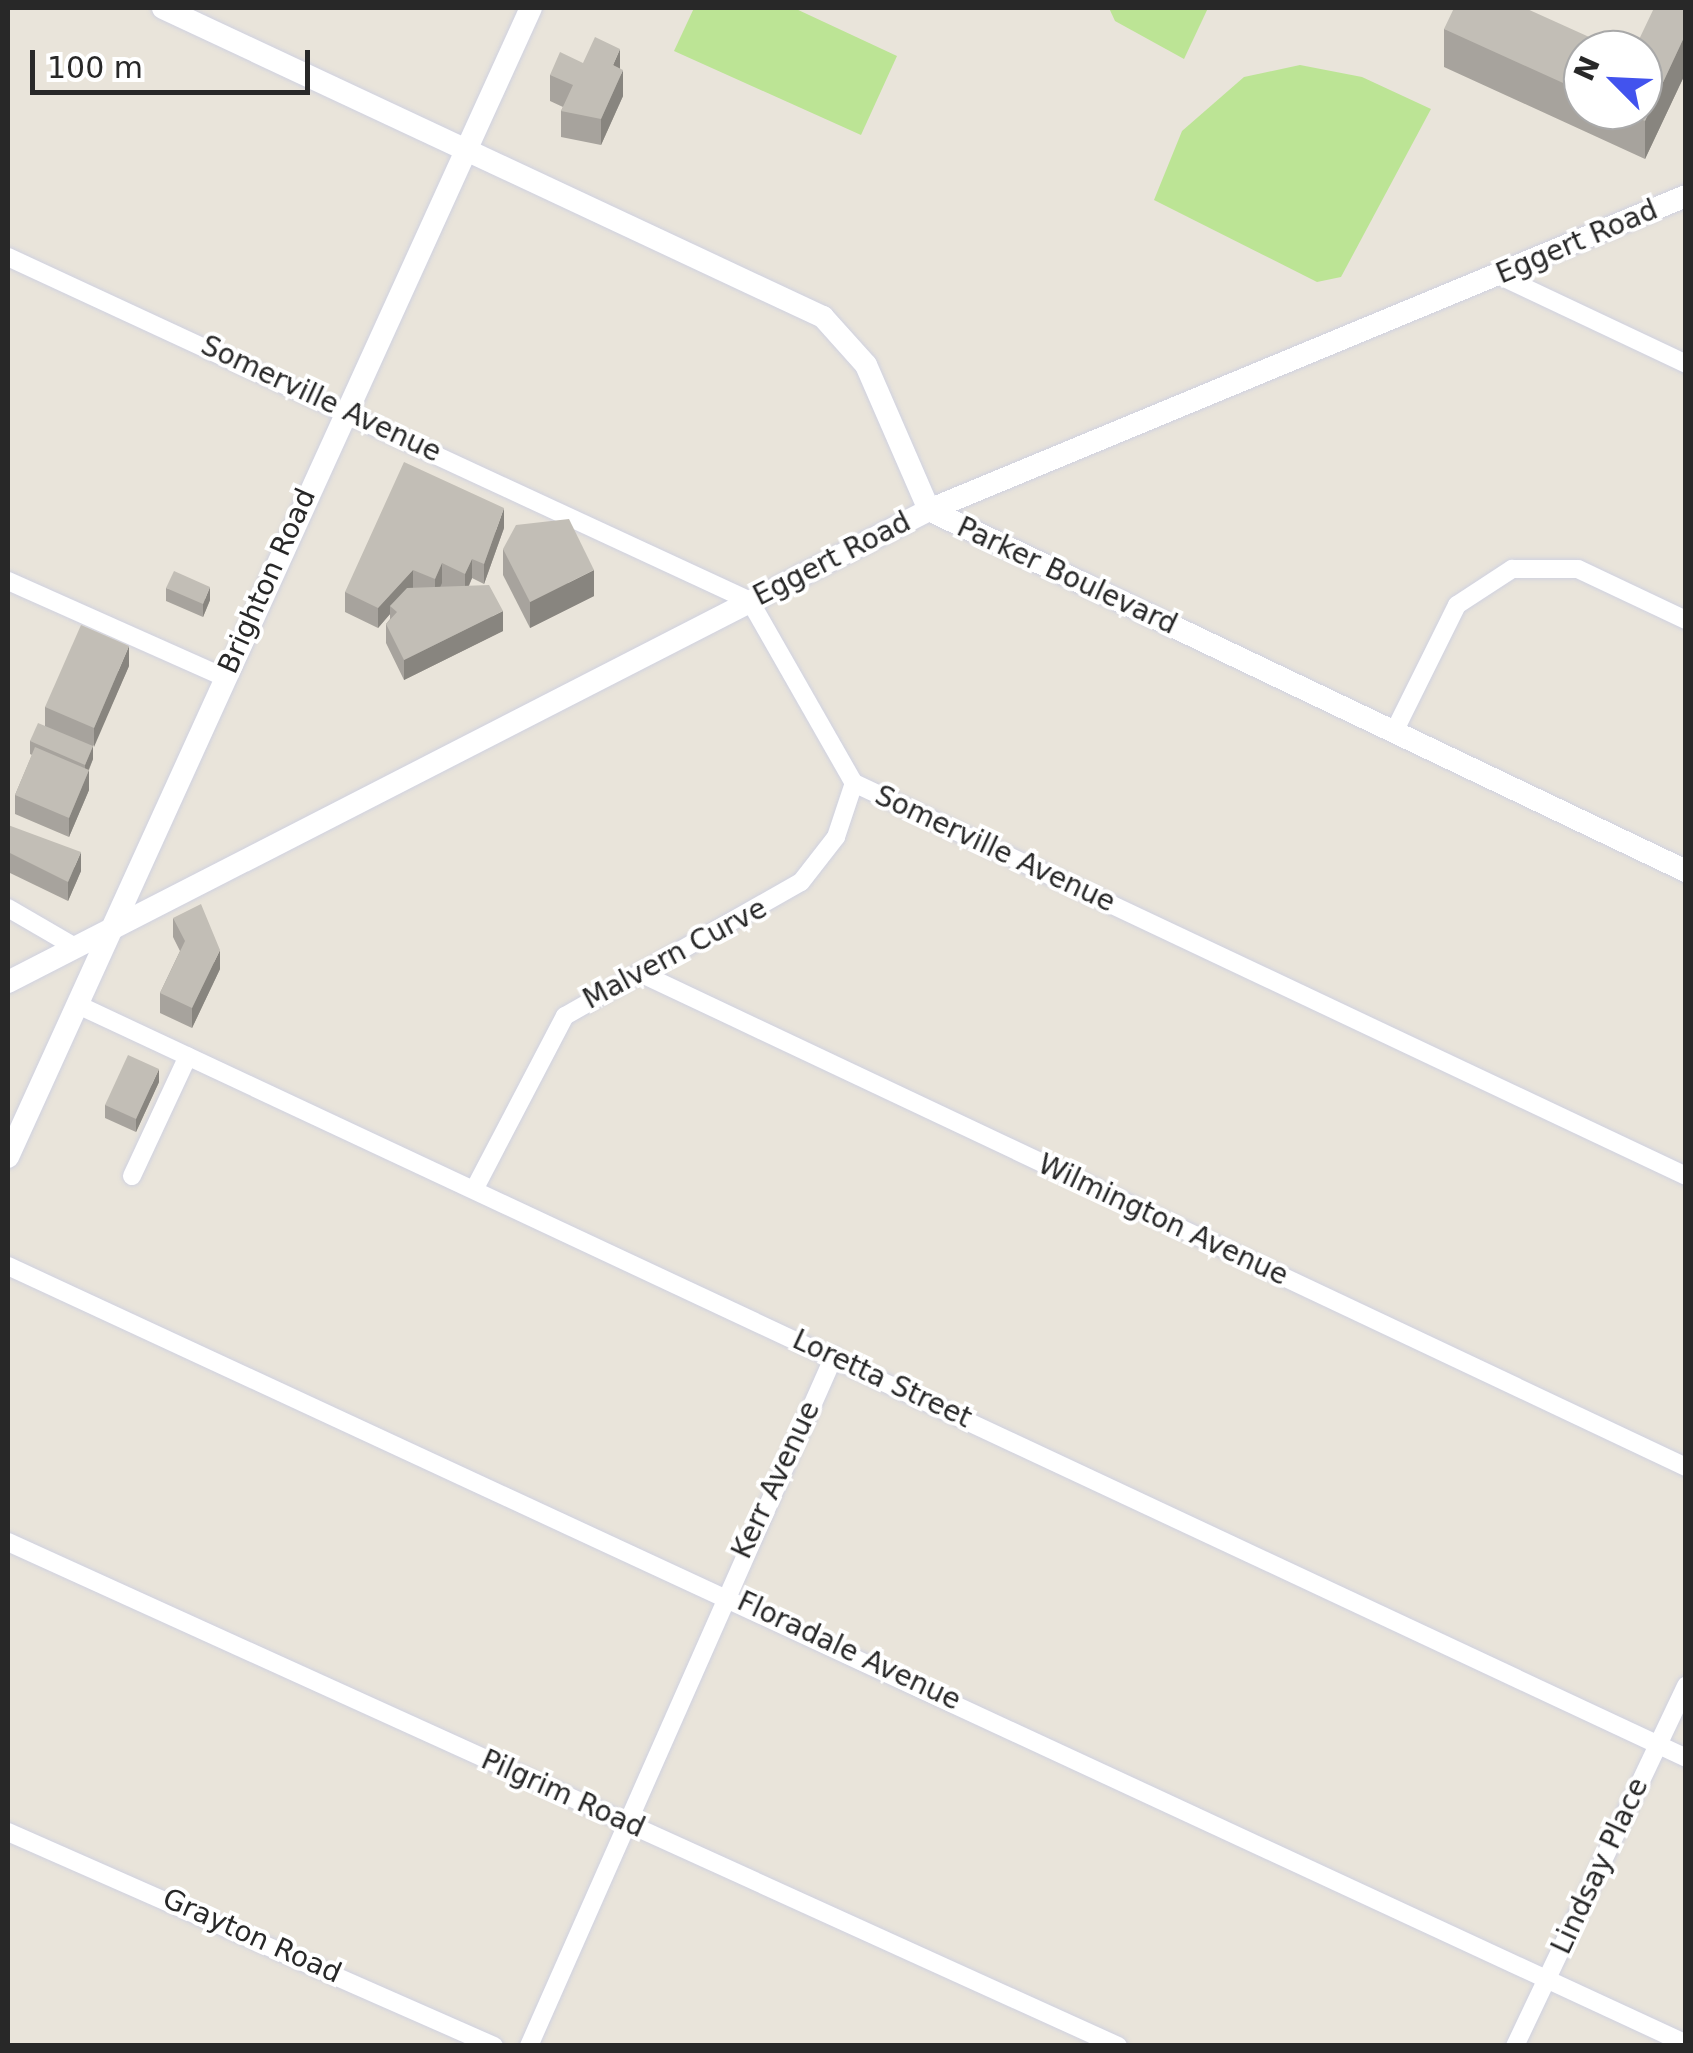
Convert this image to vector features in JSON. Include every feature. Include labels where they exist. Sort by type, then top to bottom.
[{"type":"street","name":"Parker Boulevard","points":[[163,8],[822,317],[866,365],[929,510],[1686,870]]},
{"type":"street","name":"Brighton Road","points":[[8,1157],[531,8]]},
{"type":"street","name":"Eggert Road","points":[[8,982],[929,510],[1686,196]]},
{"type":"street","name":"Somerville Avenue","points":[[8,257],[346,408],[750,600],[854,783],[1686,1176]]},
{"type":"street","points":[[1498,275],[1686,364]]},
{"type":"street","points":[[1394,732],[1456,605],[1512,569],[1578,569],[1686,620]]},
{"type":"street","points":[[8,581],[224,677]]},
{"type":"street","name":"Malvern Curve","points":[[476,1186],[550,1035],[581,1002],[801,882],[836,837],[854,783]]},
{"type":"street","points":[[8,908],[75,947]]},
{"type":"street","name":"Wilmington Avenue","points":[[640,972],[1686,1468]]},
{"type":"street","name":"Loretta Street","points":[[76,1004],[476,1186],[1686,1758]]},
{"type":"street","points":[[132,1176],[188,1056]]},
{"type":"street","name":"Floradale Avenue","points":[[8,1266],[724,1592],[1686,2044]]},
{"type":"street","name":"Kerr Avenue","points":[[529,2046],[724,1592],[834,1356]]},
{"type":"street","name":"Pilgrim Road","points":[[8,1542],[1118,2046]]},
{"type":"street","name":"Lindsay Place","points":[[1515,2046],[1686,1686]]},
{"type":"street","name":"Grayton Road","points":[[8,1832],[494,2046]]},
{"type":"green space","points":[[694,8],[794,8],[897,56],[861,135],[674,51]]},
{"type":"green space","points":[[1109,8],[1208,8],[1184,59],[1115,21]]},
{"type":"green space","points":[[1300,65],[1362,77],[1431,109],[1341,277],[1317,282],[1154,200],[1182,131],[1244,77]]},
{"type":"building","points":[[1454,8],[1525,8],[1574,30],[1563,30],[1563,83],[1444,29]]},
{"type":"building","points":[[1654,8],[1686,8],[1686,33],[1663,82],[1663,30],[1644,30]]},
{"type":"building","points":[[595,37],[620,49],[613,65],[623,70],[601,119],[561,111],[573,85],[550,75],[560,52],[583,63]]},
{"type":"building","points":[[404,462],[504,508],[484,564],[472,559],[465,574],[442,563],[435,579],[413,570],[378,608],[345,592]]},
{"type":"building","points":[[569,519],[594,570],[530,602],[503,549],[516,525]]},
{"type":"building","points":[[174,571],[210,587],[203,604],[166,588]]},
{"type":"building","points":[[489,585],[503,611],[404,660],[386,624],[397,612],[390,606],[407,588]]},
{"type":"building","points":[[81,625],[129,646],[94,728],[45,707]]},
{"type":"building","points":[[38,723],[93,746],[85,765],[30,741]]},
{"type":"building","points":[[35,747],[89,770],[69,818],[15,795]]},
{"type":"building","points":[[8,825],[81,852],[68,882],[8,852]]},
{"type":"building","points":[[201,904],[220,950],[192,1008],[160,993],[185,941],[173,918]]},
{"type":"building","points":[[128,1055],[159,1069],[136,1119],[105,1105]]}]
